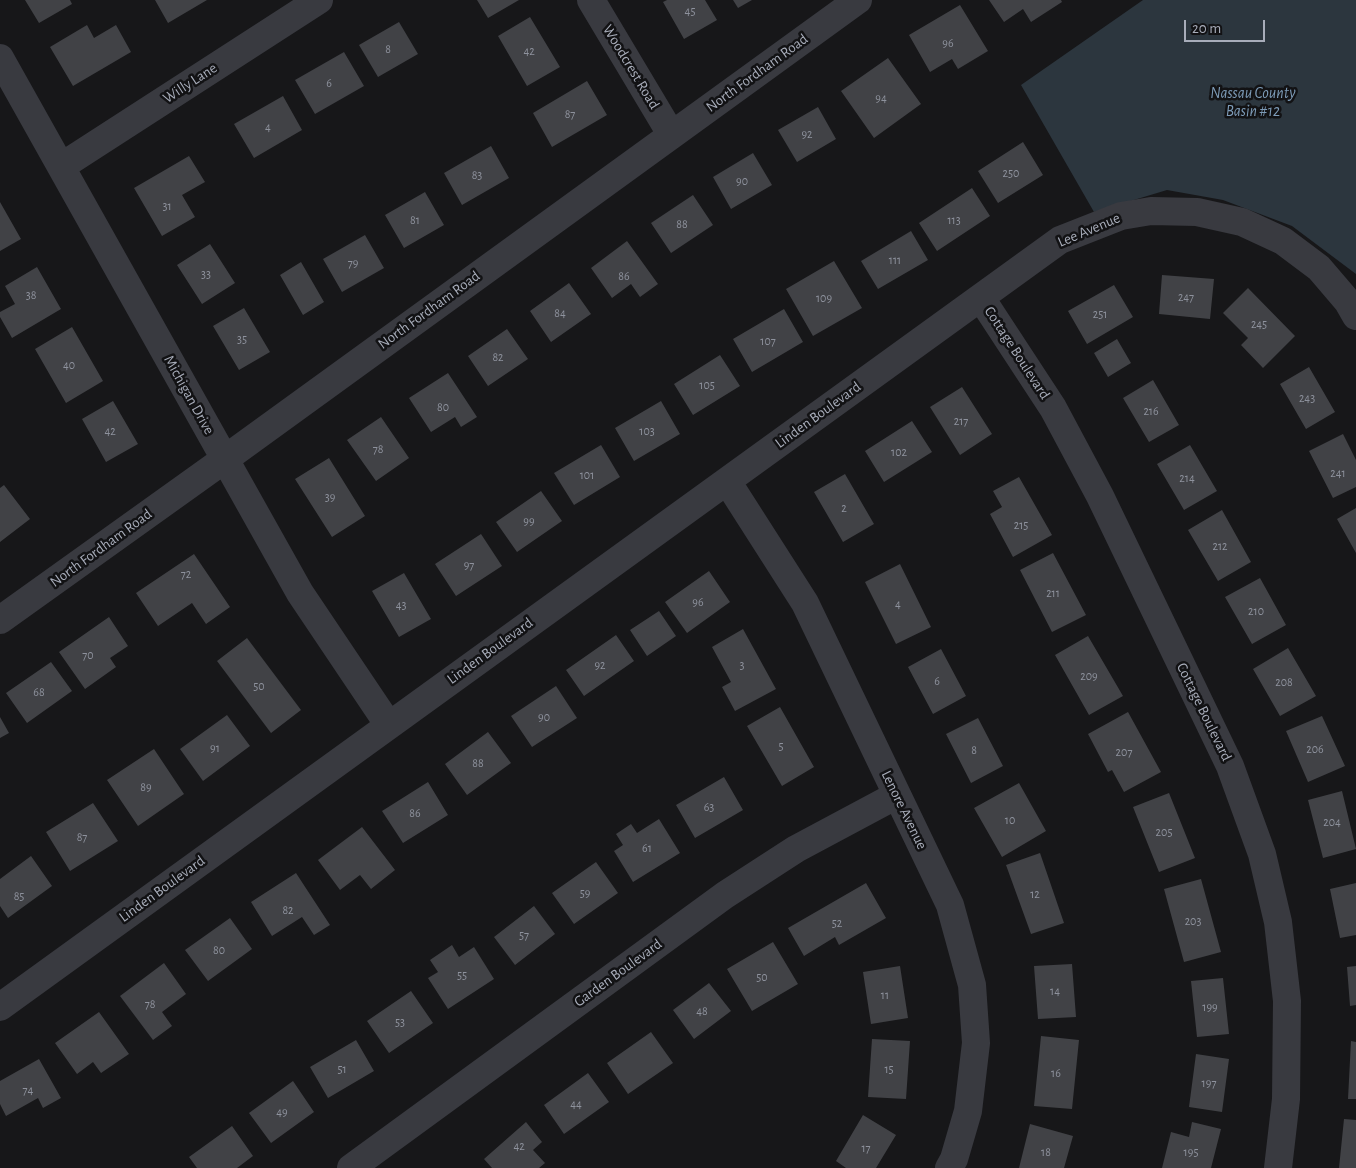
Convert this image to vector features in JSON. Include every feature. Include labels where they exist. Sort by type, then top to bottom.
[{"type":"street","name":"Willy Lane","points":[[62,166],[319,0]]},
{"type":"street","name":"Woodcrest Road","points":[[591,0],[671,134]]},
{"type":"street","name":"North Fordham Road","points":[[0,620],[858,0]]},
{"type":"street","name":"Michigan Drive","points":[[0,58],[300,593],[388,724]]},
{"type":"street","name":"Lee Avenue","points":[[981,298],[1060,240],[1121,216],[1152,211],[1197,212],[1242,222],[1283,241],[1318,268],[1348,302],[1356,316]]},
{"type":"street","name":"Linden Boulevard","points":[[0,1007],[388,724],[981,298]]},
{"type":"street","name":"Cottage Boulevard","points":[[981,298],[1053,408],[1100,496],[1230,766],[1262,854],[1278,922],[1287,1000],[1286,1099],[1278,1168]]},
{"type":"street","name":"Lenore Avenue","points":[[727,481],[805,603],[950,906],[972,985],[976,1043],[968,1111],[954,1159],[949,1168]]},
{"type":"street","name":"Garden Boulevard","points":[[351,1168],[725,895],[796,849],[897,795]]},
{"type":"water","name":"Nassau County Basin #12","points":[[1143,0],[1356,0],[1356,274],[1292,226],[1223,200],[1167,190],[1094,212],[1021,85]]},
{"type":"building","points":[[25,0],[70,0],[72,4],[39,23]]},
{"type":"building","points":[[155,0],[207,0],[168,23]]},
{"type":"building","points":[[477,0],[519,0],[488,18]]},
{"type":"building","points":[[667,0],[705,0],[717,20],[684,39],[663,2]]},
{"type":"building","points":[[733,0],[752,0],[738,8]]},
{"type":"building","points":[[989,0],[1061,0],[1062,2],[1031,22],[1023,9],[1004,22]]},
{"type":"building","points":[[960,5],[988,51],[958,69],[952,59],[930,72],[909,35]]},
{"type":"building","points":[[530,17],[560,67],[527,86],[498,36]]},
{"type":"building","points":[[399,22],[418,54],[378,77],[359,45]]},
{"type":"building","points":[[87,25],[94,38],[116,25],[131,52],[73,86],[50,47]]},
{"type":"building","points":[[344,52],[364,86],[315,114],[295,80]]},
{"type":"building","points":[[888,58],[921,104],[874,138],[841,91]]},
{"type":"building","points":[[587,81],[607,115],[552,147],[533,113]]},
{"type":"building","points":[[283,96],[302,130],[254,158],[234,124]]},
{"type":"building","points":[[818,107],[836,139],[797,162],[778,130]]},
{"type":"building","points":[[1023,142],[1043,175],[998,203],[978,171]]},
{"type":"building","points":[[491,146],[509,178],[462,205],[444,173]]},
{"type":"building","points":[[753,153],[772,185],[731,209],[713,177]]},
{"type":"building","points":[[189,156],[205,182],[182,195],[195,217],[162,236],[134,188]]},
{"type":"building","points":[[972,188],[990,216],[937,251],[919,223]]},
{"type":"building","points":[[425,192],[444,225],[404,248],[385,215]]},
{"type":"building","points":[[693,195],[713,225],[671,253],[651,223]]},
{"type":"building","points":[[0,202],[21,239],[0,251]]},
{"type":"building","points":[[911,231],[928,260],[878,289],[861,261]]},
{"type":"building","points":[[365,235],[384,268],[342,292],[323,259]]},
{"type":"building","points":[[627,241],[658,284],[640,297],[631,284],[612,298],[591,268]]},
{"type":"building","points":[[210,244],[235,283],[202,304],[177,265]]},
{"type":"building","points":[[834,261],[862,308],[813,336],[786,289]]},
{"type":"building","points":[[301,262],[324,302],[303,315],[280,275]]},
{"type":"building","points":[[37,267],[61,309],[12,338],[0,317],[0,312],[15,304],[5,286]]},
{"type":"building","points":[[1162,275],[1214,279],[1210,319],[1159,314]]},
{"type":"building","points":[[569,283],[591,314],[551,342],[530,311]]},
{"type":"building","points":[[1114,285],[1133,317],[1087,344],[1068,311]]},
{"type":"building","points":[[1248,288],[1295,336],[1263,368],[1241,345],[1248,338],[1223,313]]},
{"type":"building","points":[[244,308],[270,352],[239,370],[213,326]]},
{"type":"building","points":[[784,309],[803,342],[752,372],[733,339]]},
{"type":"building","points":[[72,327],[103,381],[66,403],[35,349]]},
{"type":"building","points":[[507,329],[528,359],[488,386],[468,356]]},
{"type":"building","points":[[1117,339],[1131,363],[1108,377],[1094,353]]},
{"type":"building","points":[[720,355],[740,386],[693,415],[674,384]]},
{"type":"building","points":[[1309,367],[1335,412],[1306,429],[1280,384]]},
{"type":"building","points":[[448,373],[477,417],[461,427],[455,417],[431,432],[409,398]]},
{"type":"building","points":[[1153,380],[1179,425],[1149,442],[1123,398]]},
{"type":"building","points":[[962,387],[992,434],[960,455],[930,407]]},
{"type":"building","points":[[113,401],[138,444],[106,462],[82,419]]},
{"type":"building","points":[[661,401],[680,434],[634,461],[615,428]]},
{"type":"building","points":[[381,417],[409,458],[376,481],[347,440]]},
{"type":"building","points":[[912,421],[932,452],[884,482],[865,451]]},
{"type":"building","points":[[1343,434],[1356,460],[1356,487],[1333,498],[1309,451]]},
{"type":"building","points":[[601,445],[620,477],[574,505],[554,473]]},
{"type":"building","points":[[1190,445],[1217,491],[1184,510],[1157,464]]},
{"type":"building","points":[[329,458],[365,516],[332,537],[295,479]]},
{"type":"building","points":[[845,474],[874,524],[843,542],[814,492]]},
{"type":"building","points":[[1019,477],[1052,535],[1013,557],[990,514],[1002,507],[993,491]]},
{"type":"building","points":[[4,485],[30,519],[0,542],[0,488]]},
{"type":"building","points":[[541,491],[562,521],[517,552],[496,522]]},
{"type":"building","points":[[1356,508],[1356,553],[1337,519]]},
{"type":"building","points":[[1222,510],[1251,562],[1218,581],[1188,530]]},
{"type":"building","points":[[481,534],[502,566],[456,596],[435,564]]},
{"type":"building","points":[[1053,553],[1086,615],[1052,632],[1020,570]]},
{"type":"building","points":[[194,554],[230,607],[206,624],[192,603],[158,626],[136,593]]},
{"type":"building","points":[[900,564],[931,627],[896,644],[865,582]]},
{"type":"building","points":[[709,571],[730,602],[687,633],[665,602]]},
{"type":"building","points":[[404,573],[431,619],[399,637],[372,591]]},
{"type":"building","points":[[1260,578],[1286,625],[1252,644],[1225,597]]},
{"type":"building","points":[[659,611],[676,636],[647,656],[630,630]]},
{"type":"building","points":[[109,617],[128,646],[110,658],[116,667],[85,689],[59,652]]},
{"type":"building","points":[[743,629],[776,689],[735,711],[722,687],[731,682],[712,647]]},
{"type":"building","points":[[616,635],[634,661],[584,696],[566,670]]},
{"type":"building","points":[[1088,636],[1123,696],[1089,715],[1055,655]]},
{"type":"building","points":[[247,638],[301,710],[271,733],[217,661]]},
{"type":"building","points":[[1288,648],[1316,696],[1280,716],[1253,669]]},
{"type":"building","points":[[941,649],[966,696],[933,714],[908,667]]},
{"type":"building","points":[[51,662],[72,691],[27,723],[6,693]]},
{"type":"building","points":[[556,686],[577,718],[532,747],[511,716]]},
{"type":"building","points":[[780,707],[814,767],[782,786],[747,726]]},
{"type":"building","points":[[1128,712],[1161,772],[1124,792],[1112,770],[1108,772],[1088,734]]},
{"type":"building","points":[[227,715],[250,746],[203,781],[180,749]]},
{"type":"building","points":[[1322,716],[1345,766],[1308,782],[1286,731]]},
{"type":"building","points":[[0,717],[9,733],[0,738]]},
{"type":"building","points":[[978,718],[1003,766],[971,783],[946,734]]},
{"type":"building","points":[[488,732],[511,763],[467,795],[445,764]]},
{"type":"building","points":[[154,749],[184,794],[138,826],[107,780]]},
{"type":"building","points":[[724,777],[743,810],[695,838],[676,805]]},
{"type":"building","points":[[428,782],[448,815],[403,843],[382,811]]},
{"type":"building","points":[[1019,783],[1046,831],[1002,857],[974,808]]},
{"type":"building","points":[[1342,791],[1356,849],[1323,858],[1308,800]]},
{"type":"building","points":[[1169,793],[1195,858],[1159,872],[1133,807]]},
{"type":"building","points":[[93,803],[118,841],[70,871],[46,832]]},
{"type":"building","points":[[659,819],[680,853],[633,882],[614,851],[623,845],[616,834],[631,824],[637,833]]},
{"type":"building","points":[[362,827],[395,870],[371,889],[360,875],[340,890],[318,860]]},
{"type":"building","points":[[1040,853],[1064,923],[1031,934],[1006,865]]},
{"type":"building","points":[[31,856],[52,886],[8,918],[0,906],[0,879]]},
{"type":"building","points":[[596,862],[618,893],[574,924],[552,893]]},
{"type":"building","points":[[296,873],[330,925],[314,935],[302,917],[272,936],[251,902]]},
{"type":"building","points":[[1201,879],[1221,952],[1184,962],[1164,889]]},
{"type":"building","points":[[866,883],[886,918],[839,945],[835,937],[804,956],[788,928]]},
{"type":"building","points":[[1356,883],[1356,935],[1340,938],[1330,889]]},
{"type":"building","points":[[534,906],[555,934],[515,965],[494,937]]},
{"type":"building","points":[[230,918],[252,949],[208,981],[185,950]]},
{"type":"building","points":[[773,942],[798,984],[752,1011],[727,969]]},
{"type":"building","points":[[452,945],[459,957],[474,947],[494,979],[448,1009],[428,978],[438,972],[430,960]]},
{"type":"building","points":[[164,963],[186,994],[162,1012],[172,1026],[153,1040],[120,996]]},
{"type":"building","points":[[1072,964],[1076,1017],[1038,1019],[1034,966]]},
{"type":"building","points":[[900,966],[908,1018],[871,1024],[863,972]]},
{"type":"building","points":[[1356,966],[1356,1005],[1350,1006],[1347,967]]},
{"type":"building","points":[[1223,978],[1229,1034],[1197,1037],[1191,981]]},
{"type":"building","points":[[709,983],[731,1011],[694,1039],[673,1010]]},
{"type":"building","points":[[411,991],[433,1023],[389,1053],[367,1021]]},
{"type":"building","points":[[99,1012],[129,1054],[101,1073],[93,1062],[77,1074],[55,1043]]},
{"type":"building","points":[[651,1032],[673,1063],[628,1094],[607,1063]]},
{"type":"building","points":[[1041,1036],[1079,1040],[1072,1109],[1034,1106]]},
{"type":"building","points":[[872,1039],[910,1041],[906,1099],[868,1097]]},
{"type":"building","points":[[356,1040],[374,1071],[328,1098],[310,1067]]},
{"type":"building","points":[[1351,1041],[1356,1042],[1356,1099],[1348,1099]]},
{"type":"building","points":[[1196,1054],[1229,1059],[1222,1112],[1189,1107]]},
{"type":"building","points":[[39,1059],[61,1098],[43,1108],[38,1098],[6,1116],[0,1104],[0,1081]]},
{"type":"building","points":[[588,1073],[609,1102],[564,1134],[544,1105]]},
{"type":"building","points":[[293,1081],[314,1112],[271,1143],[249,1113]]},
{"type":"building","points":[[863,1115],[896,1135],[876,1168],[846,1168],[836,1161]]},
{"type":"building","points":[[1344,1119],[1356,1120],[1356,1168],[1339,1168]]},
{"type":"building","points":[[526,1122],[542,1142],[533,1150],[545,1163],[539,1168],[492,1168],[484,1159]]},
{"type":"building","points":[[1192,1122],[1221,1129],[1211,1168],[1162,1168],[1171,1132],[1189,1137]]},
{"type":"building","points":[[1030,1124],[1073,1136],[1064,1168],[1019,1168]]},
{"type":"building","points":[[232,1126],[253,1156],[237,1168],[197,1168],[189,1157]]}]
